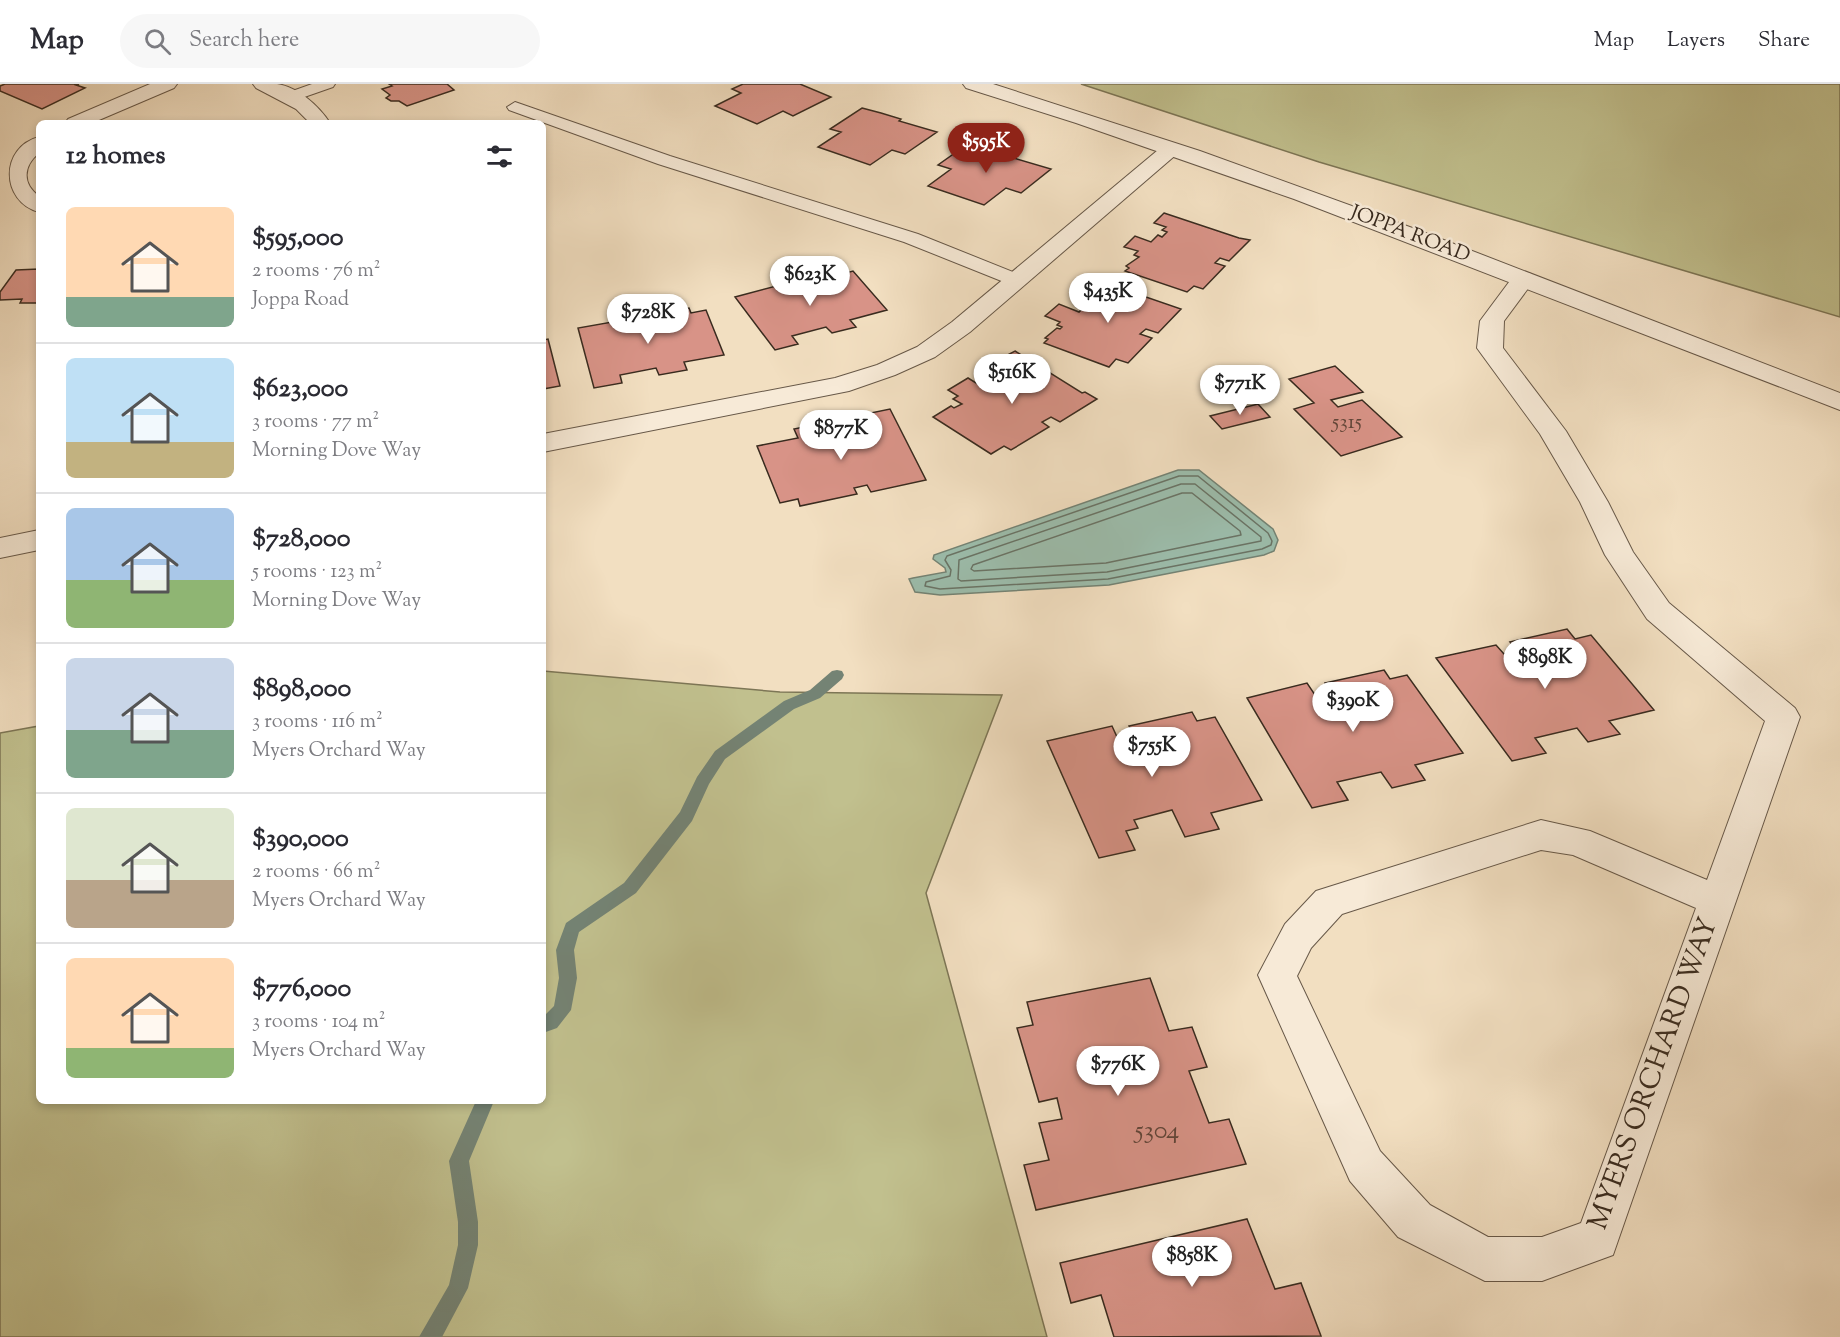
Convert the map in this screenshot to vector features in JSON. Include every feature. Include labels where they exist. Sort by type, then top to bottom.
[{"type":"street","points":[[82,120],[167,84]]},
{"type":"street","points":[[263,84],[290,97],[317,116],[319,120]]},
{"type":"street","name":"JOPPA ROAD","points":[[973,84],[1317,200],[1840,402]]},
{"type":"street","points":[[36,146],[21,158],[15,170],[17,186],[27,200],[36,204]]},
{"type":"street","points":[[546,442],[840,385],[886,370],[926,352],[961,327],[1171,149]]},
{"type":"street","name":"MYERS ORCHARD WAY","points":[[1523,279],[1492,321],[1490,348],[1552,431],[1593,502],[1620,555],[1658,611],[1783,717],[1718,901],[1597,1239],[1542,1259],[1485,1259],[1414,1221],[1365,1166],[1277,975],[1298,936],[1329,902],[1541,835],[1577,841],[1718,901]]},
{"type":"street","points":[[0,548],[36,541]]},
{"type":"lane","points":[[290,97],[327,84]]},
{"type":"lane","points":[[515,107],[664,160],[911,238],[1016,280]]},
{"type":"shaded area","points":[[1081,84],[1840,84],[1840,317],[1319,162]]},
{"type":"shaded area","points":[[546,671],[780,692],[1002,695],[926,893],[1047,1337],[0,1337],[0,733],[36,727],[36,1104],[546,1104]]},
{"type":"water","points":[[1178,470],[1199,470],[1273,529],[1278,540],[1274,551],[1264,555],[1109,585],[940,595],[915,592],[909,579],[946,572],[945,568],[933,559],[934,555]]},
{"type":"building","points":[[5,84],[79,84],[76,85],[85,88],[42,109],[0,91],[0,86]]},
{"type":"building","points":[[389,84],[447,84],[454,90],[407,106],[399,101],[386,98],[390,95],[382,89],[392,86]]},
{"type":"building","points":[[743,84],[800,84],[831,97],[793,116],[783,111],[757,124],[715,106],[741,93],[732,89]]},
{"type":"building","points":[[862,108],[937,132],[905,154],[892,150],[870,165],[818,147],[841,132],[830,129]]},
{"type":"building","points":[[969,143],[1051,169],[1021,193],[1006,188],[984,205],[928,186],[951,169],[938,165]]},
{"type":"building","points":[[1164,213],[1250,240],[1229,261],[1220,258],[1215,263],[1225,266],[1203,289],[1194,286],[1187,292],[1125,271],[1129,268],[1126,266],[1139,257],[1134,255],[1138,251],[1124,247],[1135,236],[1151,242],[1158,235],[1162,237],[1167,232],[1162,230],[1166,227],[1154,223]]},
{"type":"building","points":[[36,269],[36,303],[20,303],[22,299],[0,300],[0,292],[16,270]]},
{"type":"building","points":[[835,270],[839,275],[853,271],[887,310],[850,320],[856,327],[832,333],[826,327],[792,336],[798,344],[775,350],[735,297],[780,285],[783,289],[795,286],[791,282]]},
{"type":"building","points":[[1091,276],[1181,309],[1158,333],[1146,329],[1140,334],[1152,338],[1128,363],[1116,359],[1109,367],[1044,343],[1048,339],[1045,338],[1057,328],[1062,327],[1057,325],[1060,322],[1045,316],[1059,304],[1079,312],[1093,298],[1086,296],[1089,293],[1078,289]]},
{"type":"building","points":[[689,308],[691,313],[706,310],[724,355],[684,362],[687,370],[659,375],[656,368],[620,375],[622,383],[594,388],[578,328],[629,319],[630,324],[641,322],[639,317]]},
{"type":"building","points":[[546,339],[548,339],[560,386],[546,388]]},
{"type":"building","points":[[1015,351],[1082,393],[1085,392],[1097,399],[1060,422],[1051,417],[1042,422],[1049,427],[1011,450],[1004,446],[991,454],[933,417],[951,406],[954,408],[962,404],[953,399],[958,396],[948,390],[968,378],[984,388],[1006,376],[1000,372],[1006,369],[994,362]]},
{"type":"building","points":[[1335,366],[1363,392],[1331,400],[1338,407],[1362,400],[1402,437],[1341,456],[1294,409],[1314,403],[1289,379]]},
{"type":"building","points":[[1258,404],[1270,417],[1222,429],[1210,416]]},
{"type":"building","points":[[890,409],[926,480],[871,492],[867,485],[854,488],[857,494],[800,506],[798,499],[780,503],[757,446],[798,438],[794,429],[823,423],[828,432],[866,425],[861,415]]},
{"type":"building","points":[[1567,629],[1575,639],[1591,635],[1654,710],[1609,721],[1620,734],[1588,742],[1577,728],[1535,738],[1546,753],[1512,761],[1436,658],[1496,645],[1504,654],[1518,651],[1510,642]]},
{"type":"building","points":[[1384,670],[1390,679],[1407,675],[1463,753],[1415,765],[1425,780],[1392,788],[1381,772],[1337,782],[1348,800],[1312,808],[1247,698],[1307,683],[1315,695],[1330,691],[1325,683]]},
{"type":"building","points":[[1192,712],[1197,721],[1215,717],[1262,800],[1211,813],[1219,829],[1185,837],[1172,810],[1134,820],[1138,828],[1126,831],[1135,850],[1099,858],[1047,741],[1112,726],[1118,739],[1134,735],[1129,726]]},
{"type":"building","points":[[1150,978],[1169,1031],[1192,1027],[1207,1067],[1189,1071],[1209,1123],[1229,1119],[1246,1164],[1036,1210],[1024,1165],[1049,1160],[1039,1123],[1062,1119],[1057,1098],[1039,1102],[1017,1028],[1033,1025],[1027,1002]]},
{"type":"building","points":[[1247,1219],[1275,1289],[1301,1283],[1321,1336],[1114,1337],[1101,1295],[1071,1303],[1060,1263]]},
{"type":"waterway","points":[[546,1024],[551,1022],[562,1010],[568,978],[565,950],[572,928],[630,888],[686,816],[703,781],[720,755],[789,705],[815,694],[837,675]]},
{"type":"waterway","points":[[430,1337],[458,1288],[468,1245],[468,1222],[459,1161],[484,1104]]}]
